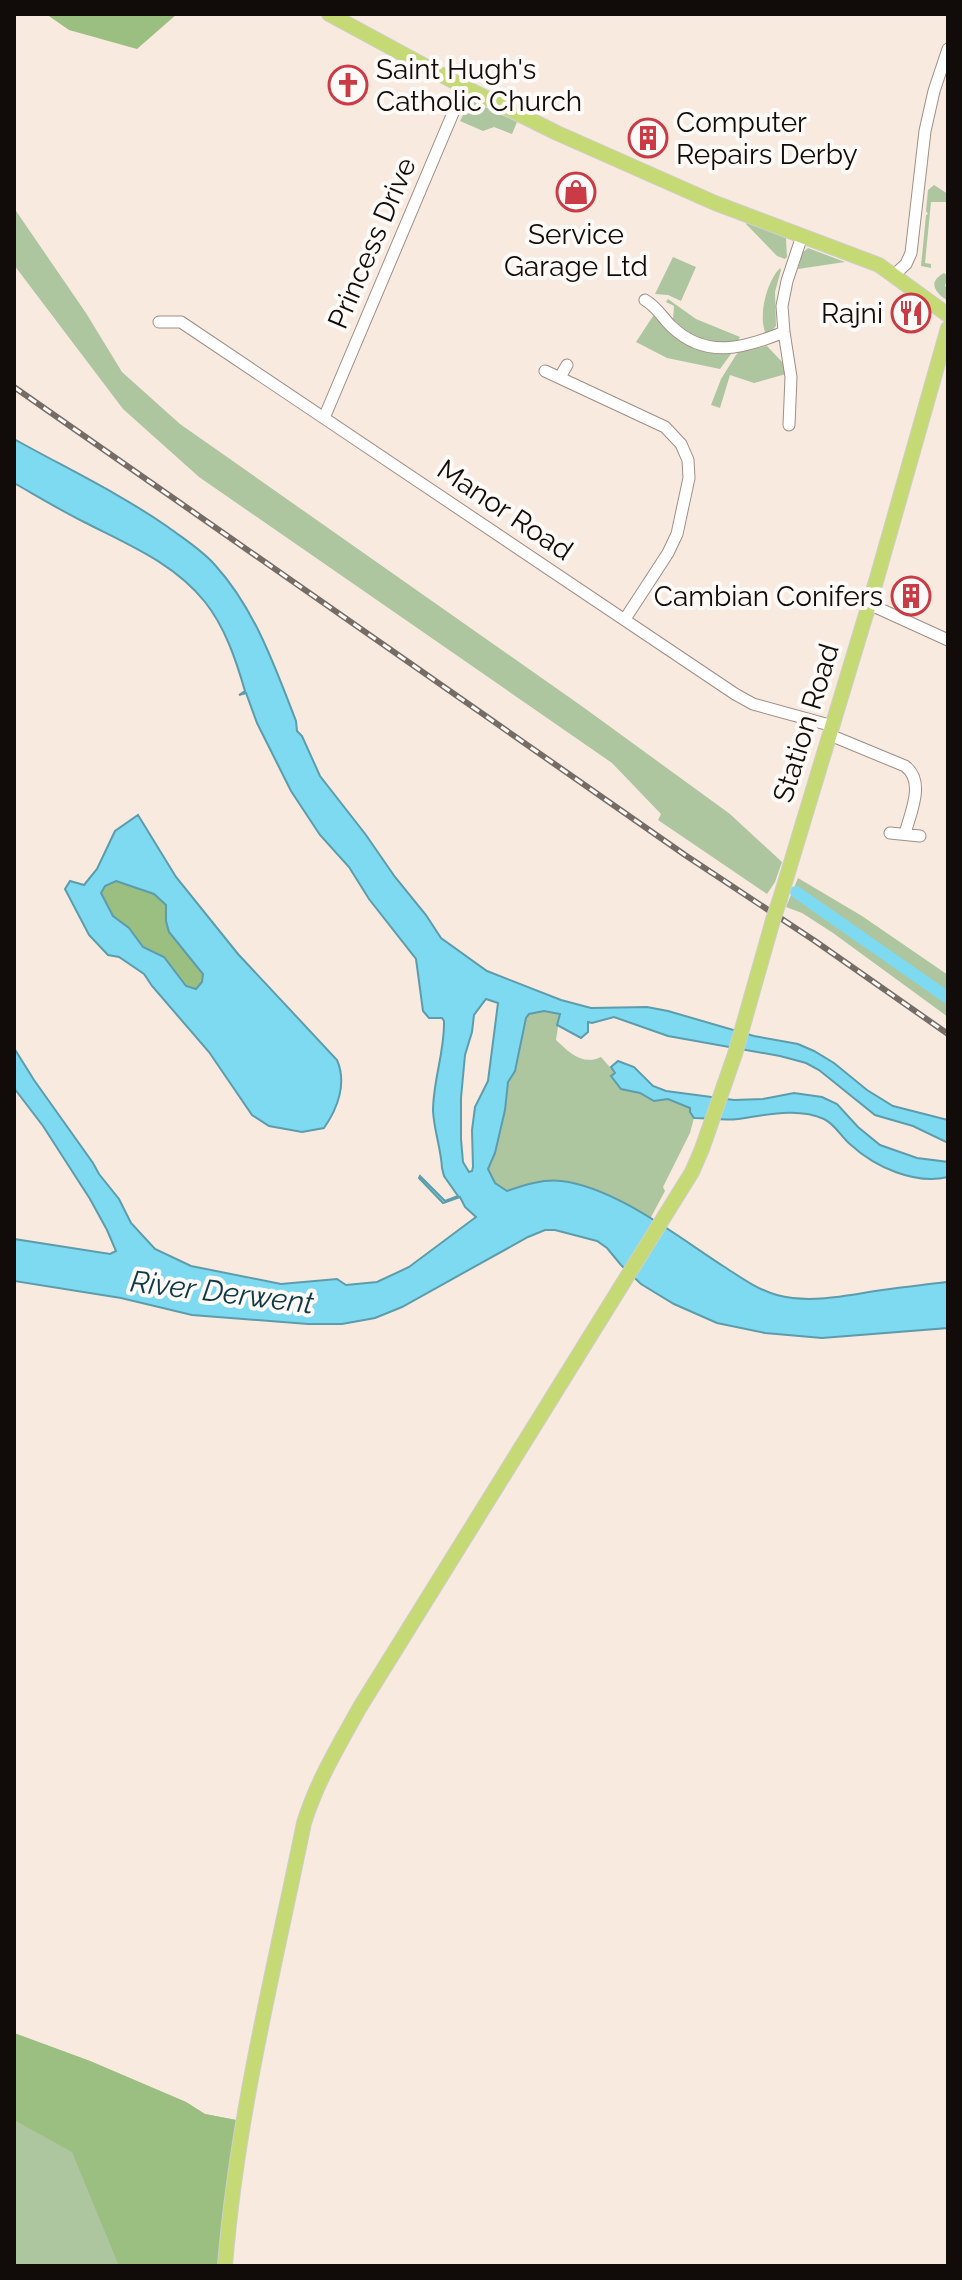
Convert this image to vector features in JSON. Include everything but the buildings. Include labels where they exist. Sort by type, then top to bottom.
[{"type":"main road","points":[[329,14],[557,133],[715,203],[870,261],[948,315]]},
{"type":"main road","name":"Station Road","points":[[225,2266],[234,2178],[254,2057],[311,1802],[322,1775],[360,1707],[697,1162],[745,1024],[948,328]]},
{"type":"street","points":[[894,275],[906,264],[913,246],[925,131],[948,49]]},
{"type":"street","name":"Princess Drive","points":[[324,418],[464,87]]},
{"type":"street","points":[[934,91],[948,95]]},
{"type":"street","points":[[789,425],[791,377],[782,306],[802,236]]},
{"type":"street","points":[[645,300],[656,306],[682,336],[696,343],[737,349],[784,332]]},
{"type":"street","name":"Manor Road","points":[[159,322],[181,322],[746,701],[832,730],[905,766],[910,770],[916,787],[905,834]]},
{"type":"street","points":[[560,377],[567,365]]},
{"type":"street","points":[[545,371],[665,427],[681,444],[688,460],[689,478],[677,534],[625,619]]},
{"type":"street","points":[[869,604],[947,636]]},
{"type":"street","points":[[890,833],[920,836]]},
{"type":"green space","points":[[46,14],[177,14],[137,49],[69,30]]},
{"type":"green space","points":[[474,102],[517,122],[512,134],[494,127],[483,131],[460,121],[469,103]]},
{"type":"green space","points":[[934,185],[948,194],[948,202],[931,202],[925,263],[931,264],[931,268],[921,266],[928,190]]},
{"type":"green space","points":[[14,208],[122,372],[180,424],[730,814],[782,862],[767,894],[658,820],[661,814],[612,763],[199,477],[123,409],[14,265]]},
{"type":"green space","points":[[747,222],[786,238],[787,257],[777,256]]},
{"type":"green space","points":[[808,248],[845,262],[798,269],[802,253]]},
{"type":"green space","points":[[673,257],[696,267],[681,301],[668,295],[655,294]]},
{"type":"green space","points":[[780,268],[775,292],[776,326],[767,336],[763,321],[764,301]]},
{"type":"green space","points":[[944,273],[948,276],[945,286],[948,301],[934,284]]},
{"type":"green space","points":[[668,299],[696,319],[740,337],[737,343],[710,341],[695,336],[673,319],[674,306],[666,302]]},
{"type":"green space","points":[[655,313],[688,344],[731,354],[720,369],[667,358],[636,342]]},
{"type":"green space","points":[[767,346],[784,364],[786,374],[754,383],[730,375],[720,408],[711,405],[721,379],[736,355]]},
{"type":"green space","points":[[798,878],[862,916],[948,975],[948,1017],[833,933],[802,913],[786,907]]},
{"type":"green space","points":[[116,881],[154,894],[166,905],[166,921],[203,974],[202,982],[196,989],[186,986],[164,957],[143,947],[129,928],[113,916],[101,893],[105,886]]},
{"type":"green space","points":[[544,1011],[560,1014],[556,1040],[571,1053],[588,1060],[601,1057],[640,1093],[690,1108],[694,1118],[690,1133],[650,1219],[588,1187],[548,1182],[504,1191],[495,1183],[488,1169],[505,1110],[508,1081],[515,1071],[526,1018],[529,1014]]},
{"type":"green space","points":[[14,2033],[90,2061],[186,2102],[205,2114],[236,2120],[218,2266],[14,2266]]},
{"type":"green space","points":[[14,2033],[90,2061],[186,2102],[205,2114],[236,2120],[218,2266],[119,2266],[72,2152],[14,2120]]},
{"type":"water","name":"River Derwent","points":[[14,439],[131,503],[210,560],[253,619],[280,680],[297,731],[320,776],[441,938],[487,971],[561,1000],[591,1008],[647,1007],[754,1036],[798,1044],[834,1063],[893,1106],[948,1120],[948,1143],[913,1126],[875,1115],[806,1063],[668,1036],[614,1017],[588,1022],[588,1032],[581,1038],[557,1025],[560,1014],[544,1011],[529,1014],[526,1018],[515,1071],[508,1082],[495,1153],[488,1169],[495,1183],[507,1191],[540,1182],[561,1181],[603,1193],[645,1215],[749,1283],[777,1295],[800,1299],[823,1298],[948,1282],[948,1328],[822,1338],[765,1333],[717,1323],[674,1304],[641,1284],[597,1241],[555,1230],[545,1230],[528,1237],[402,1307],[375,1318],[342,1324],[192,1315],[121,1298],[14,1281],[14,1239],[110,1254],[116,1251],[90,1199],[43,1126],[14,1088],[14,1048],[119,1199],[131,1223],[155,1249],[191,1266],[281,1284],[337,1279],[346,1285],[377,1282],[409,1267],[476,1217],[460,1197],[443,1203],[419,1178],[445,1201],[458,1196],[444,1176],[433,1111],[444,1021],[442,1018],[429,1018],[423,1011],[416,959],[369,899],[349,867],[320,835],[291,791],[257,723],[246,693],[239,695],[245,691],[238,668],[212,612],[193,588],[164,565],[14,483]],"holes":[[[486,999],[498,1003],[488,1081],[475,1107],[473,1167],[469,1172],[463,1162],[461,1139],[465,1055],[474,1015]]]},
{"type":"water","points":[[138,815],[176,877],[238,954],[337,1060],[341,1078],[340,1095],[324,1128],[302,1132],[269,1126],[252,1115],[209,1052],[144,974],[119,957],[108,955],[89,935],[65,889],[70,881],[84,885],[97,869],[115,831]],"holes":[[[116,881],[154,894],[166,905],[169,932],[203,974],[202,982],[196,989],[186,986],[164,957],[143,947],[129,928],[113,916],[101,893],[105,886]]]},
{"type":"water","points":[[618,1061],[634,1067],[653,1086],[666,1091],[734,1100],[794,1093],[822,1097],[837,1104],[880,1145],[917,1158],[948,1162],[948,1177],[909,1176],[884,1167],[847,1142],[824,1119],[814,1115],[771,1114],[733,1120],[694,1118],[690,1108],[668,1099],[654,1101],[640,1093],[621,1089],[611,1076],[615,1073],[611,1067]]},
{"type":"waterway","points":[[796,892],[948,998]]},
{"type":"railway","points":[[14,387],[685,855],[948,1034]]},
{"type":"place","name":"Saint Hugh's Catholic Church","points":[[348,85]]},
{"type":"place","name":"Computer Repairs Derby","points":[[648,138]]},
{"type":"place","name":"Service Garage Ltd","points":[[576,192]]},
{"type":"place","name":"Rajni","points":[[911,313]]},
{"type":"place","name":"Cambian Conifers","points":[[911,596]]}]
